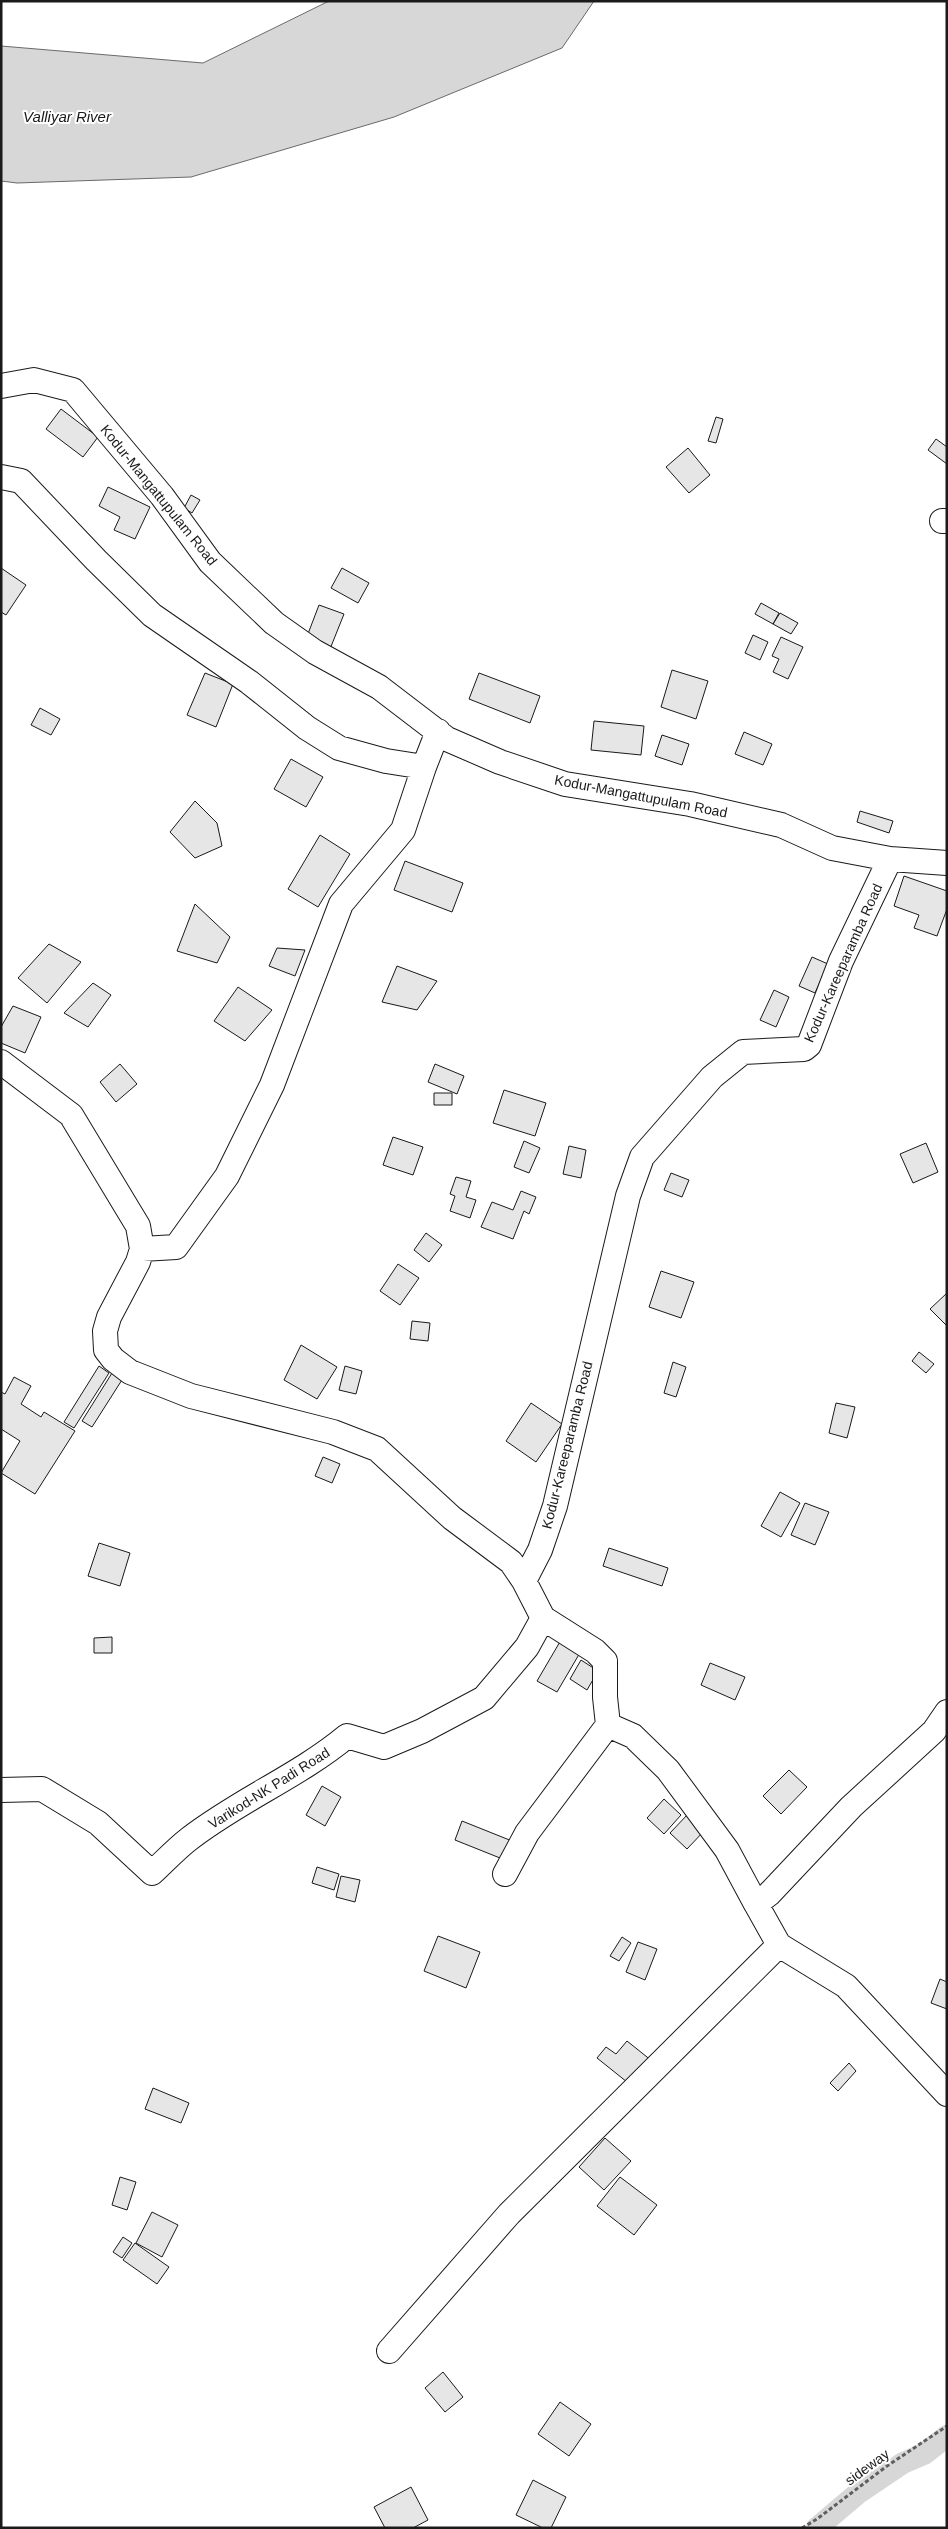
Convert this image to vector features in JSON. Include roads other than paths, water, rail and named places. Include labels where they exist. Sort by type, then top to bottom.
[{"type":"street","name":"Kodur-Mangattupulam Road","points":[[1,386],[34,380],[73,390],[162,496],[210,562],[274,623],[315,652],[379,687],[446,739],[500,762],[565,784],[690,804],[781,826],[832,848],[890,859],[947,863]]},
{"type":"street","points":[[1,477],[21,480],[96,560],[152,615],[249,682],[307,728],[339,748],[386,761],[424,767]]},
{"type":"street","points":[[142,1249],[176,1247],[227,1176],[272,1086],[341,904],[403,830],[438,731]]},
{"type":"street","name":"Kodur-Kareeparamba Road","points":[[524,1581],[540,1550],[555,1506],[628,1196],[642,1157],[712,1077],[743,1052],[804,1049],[809,1045],[841,961],[890,859]]},
{"type":"street","points":[[1,1062],[71,1115],[138,1226],[142,1249],[138,1262],[109,1317],[105,1331],[106,1350],[114,1359],[130,1372],[191,1396],[333,1432],[376,1449],[452,1518],[511,1562],[524,1581],[543,1618],[595,1651],[605,1661],[605,1697],[608,1726],[527,1833],[505,1874]]},
{"type":"street","name":"Varikod-NK Padi Road","points":[[1,1790],[42,1789],[98,1823],[152,1873],[189,1839],[270,1787],[319,1759],[347,1736],[384,1747],[422,1731],[484,1698],[527,1647],[543,1618]]},
{"type":"street","points":[[756,1904],[769,1894],[851,1807],[934,1731],[947,1712]]},
{"type":"street","points":[[608,1726],[633,1736],[668,1770],[727,1850],[780,1945],[846,1986],[947,2094]]},
{"type":"street","points":[[389,2351],[509,2214],[780,1945]]},
{"type":"water","name":"Valliyar River","points":[[329,1],[594,1],[562,48],[394,117],[191,177],[17,183],[1,181],[1,46],[203,63]]},
{"type":"waterway","points":[[817,2528],[857,2494],[903,2463],[924,2454],[947,2436]]}]
